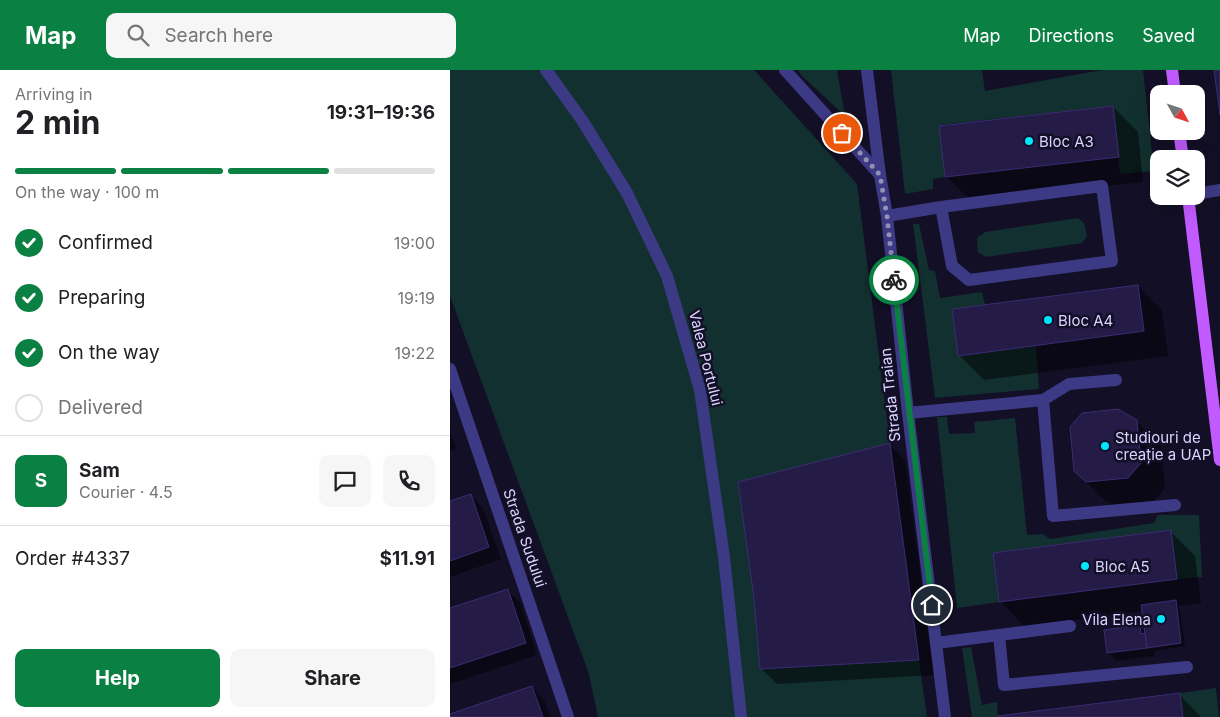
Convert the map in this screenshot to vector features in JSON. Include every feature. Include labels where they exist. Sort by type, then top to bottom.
[{"type":"main road","points":[[1172,70],[1174,85]]},
{"type":"main road","points":[[1189,205],[1220,460]]},
{"type":"street","name":"Valea Portului","points":[[546,70],[582,120],[627,193],[667,276],[700,390],[724,556],[740,717]]},
{"type":"street","points":[[785,70],[880,175]]},
{"type":"street","name":"Strada Traian","points":[[867,70],[887,216],[908,413],[945,717]]},
{"type":"street","points":[[887,216],[942,207],[1102,186],[1112,261],[969,280],[952,266],[942,207]]},
{"type":"street","points":[[1205,192],[1220,190]]},
{"type":"street","name":"Strada Sudului","points":[[450,369],[568,717]]},
{"type":"street","points":[[908,413],[1043,400],[1069,384],[1116,380]]},
{"type":"street","points":[[1043,400],[1053,516],[1175,506]]},
{"type":"street","points":[[936,643],[1070,626]]},
{"type":"street","points":[[999,635],[1004,685],[1186,667]]},
{"type":"green space","points":[[450,70],[754,70],[857,184],[890,443],[754,598],[760,669],[919,660],[927,717],[598,717],[589,674],[450,296]]},
{"type":"green space","points":[[798,70],[837,70],[845,116],[802,76]]},
{"type":"green space","points":[[891,70],[982,70],[985,91],[1102,70],[1143,70],[1152,150],[1150,150],[1150,171],[1120,174],[1113,106],[939,125],[945,177],[933,179],[933,189],[905,194]]},
{"type":"green space","points":[[1078,218],[1084,223],[1087,236],[1082,243],[986,257],[978,252],[977,238],[985,232]]},
{"type":"green space","points":[[913,224],[919,224],[929,270],[935,271],[940,298],[982,292],[985,305],[952,309],[958,356],[1036,346],[1039,389],[935,398]]},
{"type":"green space","points":[[937,417],[947,417],[949,434],[975,433],[974,422],[1015,418],[1027,535],[1043,534],[1050,539],[1154,523],[1158,515],[1199,515],[1202,577],[1177,579],[1170,530],[993,553],[999,602],[957,608]]},
{"type":"green space","points":[[971,647],[982,705],[997,702],[998,717],[972,717],[962,648]]},
{"type":"green space","points":[[1216,688],[1219,717],[1183,717],[1180,693]]},
{"type":"building","points":[[1214,70],[1220,70],[1220,115]]},
{"type":"building","name":"Bloc A3","points":[[1113,106],[1119,157],[945,177],[939,126]]},
{"type":"building","name":"Bloc A4","points":[[1138,285],[1144,331],[958,356],[952,309]]},
{"type":"building","points":[[1118,409],[1137,420],[1141,463],[1128,478],[1086,482],[1074,471],[1070,427],[1082,413]]},
{"type":"building","points":[[890,443],[919,660],[760,669],[754,598],[738,482]]},
{"type":"building","points":[[471,494],[489,547],[450,561],[450,501]]},
{"type":"building","name":"Bloc A5","points":[[1171,530],[1177,579],[999,602],[993,553]]},
{"type":"building","points":[[508,589],[526,643],[450,668],[450,608]]},
{"type":"building","name":"Vila Elena","points":[[1176,600],[1181,643],[1147,648],[1141,605]]},
{"type":"building","points":[[1140,625],[1141,634],[1145,633],[1147,648],[1107,653],[1104,630]]},
{"type":"building","points":[[532,686],[543,717],[450,717],[450,714]]},
{"type":"building","points":[[1180,693],[1183,717],[998,717],[998,716]]},
{"type":"way so far","points":[[842,133],[880,175],[887,216],[894,280]]},
{"type":"place","name":"Bloc A3","points":[[1029,141]]},
{"type":"place","name":"Bloc A4","points":[[1048,320]]},
{"type":"place","name":"Studiouri de creație a UAP","points":[[1105,446]]},
{"type":"place","name":"Bloc A5","points":[[1085,566]]},
{"type":"place","name":"Vila Elena","points":[[1161,619]]},
{"type":"route","points":[[894,280],[908,413],[932,605]]}]
